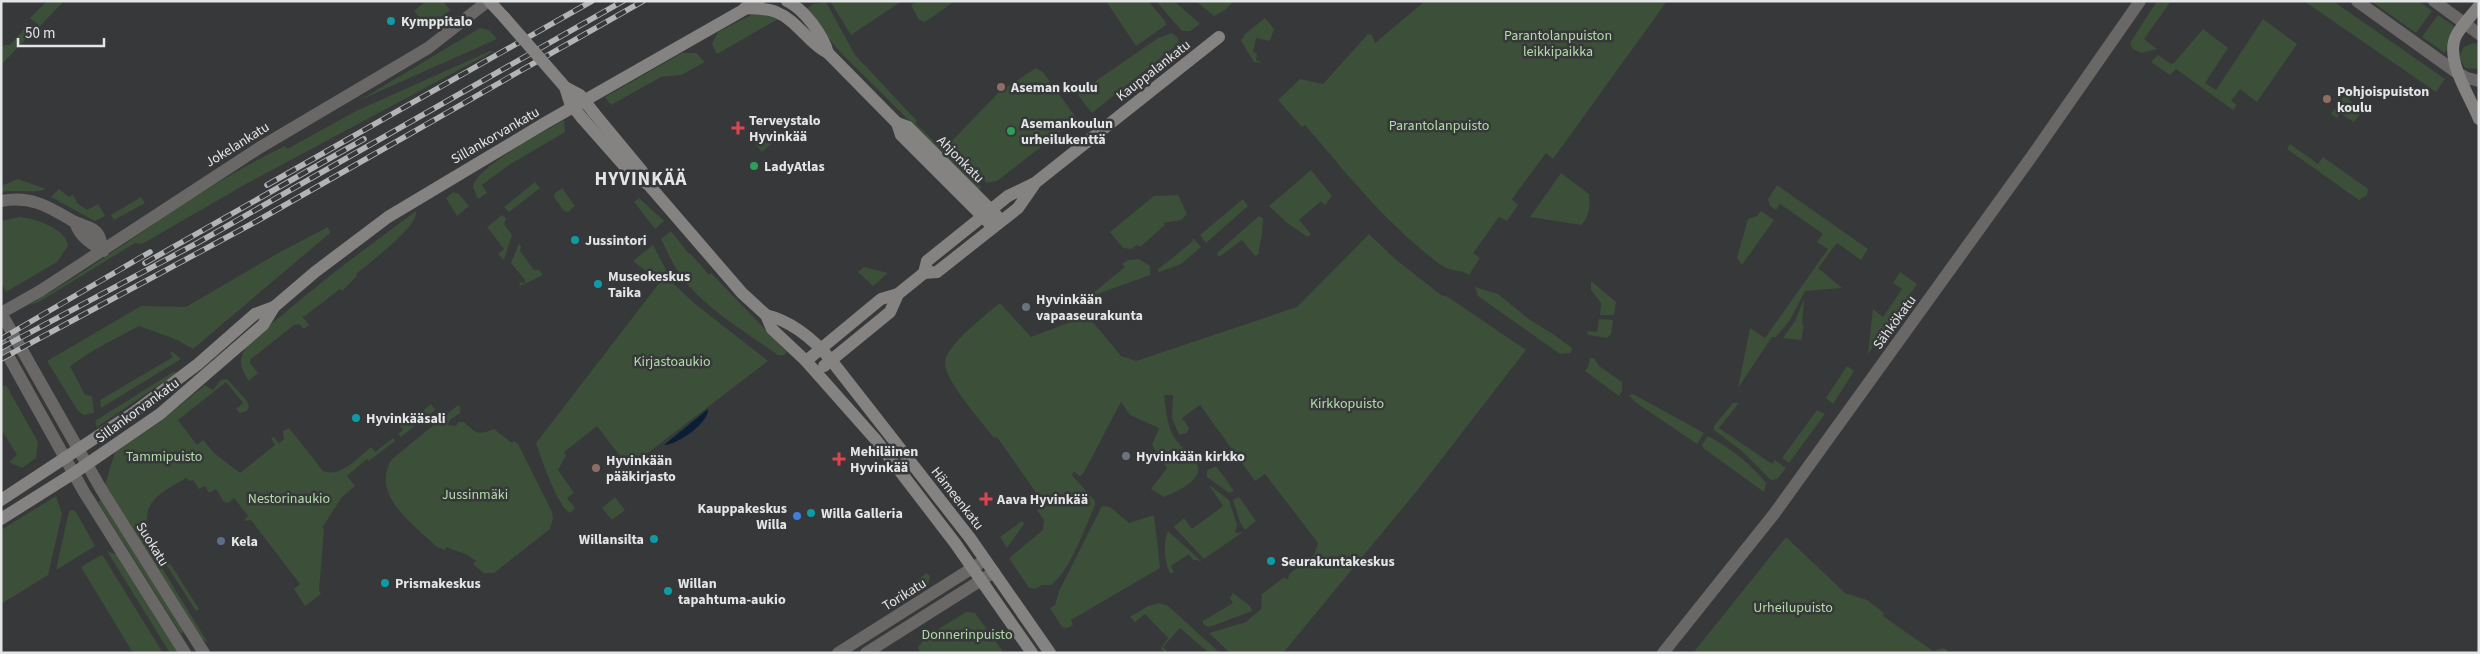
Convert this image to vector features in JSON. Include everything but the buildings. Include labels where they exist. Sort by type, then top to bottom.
[{"type":"main road","points":[[488,1],[565,87]]},
{"type":"main road","name":"Sillankorvankatu","points":[[1,519],[74,473],[177,401],[263,325],[274,307],[322,266],[408,205],[545,123],[759,1]]},
{"type":"main road","name":"Ahjonkatu","points":[[787,1],[798,10],[825,40],[828,53]]},
{"type":"main road","points":[[2479,6],[2465,23],[2453,44],[2456,72],[2468,93],[2479,119]]},
{"type":"main road","name":"Ahjonkatu","points":[[745,8],[777,12],[791,22],[817,48],[828,53],[896,123],[901,135],[998,224]]},
{"type":"main road","name":"Kauppalankatu","points":[[924,273],[927,261],[1008,196],[1036,183],[1219,37]]},
{"type":"main road","name":"Hämeenkatu","points":[[565,87],[580,96],[642,171],[648,184],[742,293],[766,315],[772,329],[806,361],[897,466],[973,568],[1032,653]]},
{"type":"main road","name":"Hämeenkatu","points":[[565,87],[570,103],[582,118],[635,178],[648,184]]},
{"type":"main road","name":"Kauppalankatu","points":[[806,361],[881,299],[898,294],[924,273],[937,272],[1018,208],[1036,183]]},
{"type":"main road","name":"Kauppalankatu","points":[[816,372],[890,312],[898,294]]},
{"type":"main road","name":"Sillankorvankatu","points":[[1,500],[79,450],[198,364],[255,314],[274,307]]},
{"type":"main road","name":"Hämeenkatu","points":[[766,315],[782,319],[821,349],[831,360],[994,572],[1050,653]]},
{"type":"street","name":"Jokelankatu","points":[[1,313],[103,251],[259,148],[428,48],[488,1]]},
{"type":"street","name":"Sähkökatu","points":[[1663,653],[1774,514],[2032,156],[2140,1]]},
{"type":"street","points":[[2357,1],[2456,72],[2467,78],[2479,81]]},
{"type":"street","points":[[2434,1],[2479,34]]},
{"type":"street","points":[[1,201],[25,199],[48,206],[75,222],[78,231],[87,242],[103,251]]},
{"type":"street","name":"Suokatu","points":[[1,313],[87,464],[204,653]]},
{"type":"street","points":[[1,343],[74,473],[185,653]]},
{"type":"street","name":"Torikatu","points":[[838,653],[985,560]]},
{"type":"street","points":[[866,653],[994,572]]},
{"type":"green space","points":[[47,1],[64,1],[40,26],[30,18]]},
{"type":"green space","points":[[426,1],[443,1],[450,10],[428,28],[414,11]]},
{"type":"green space","points":[[830,1],[902,1],[851,35]]},
{"type":"green space","points":[[917,1],[955,1],[925,22],[919,20],[911,5]]},
{"type":"green space","points":[[1106,1],[1148,1],[1165,21],[1166,25],[1136,46]]},
{"type":"green space","points":[[1156,1],[1174,1],[1200,24],[1190,31],[1182,31]]},
{"type":"green space","points":[[1196,1],[1233,2],[1225,10],[1214,16]]},
{"type":"green space","name":"Parantolanpuisto","points":[[1425,1],[1667,1],[1553,159],[1546,153],[1512,199],[1518,205],[1507,221],[1499,217],[1473,253],[1480,258],[1469,275],[1441,265],[1421,250],[1369,199],[1305,125],[1302,127],[1278,100],[1300,79],[1323,84],[1368,34],[1372,35],[1375,43]]},
{"type":"green space","points":[[2157,1],[2171,1],[2144,39],[2157,49],[2141,53],[2133,49],[2130,43]]},
{"type":"green space","points":[[2304,1],[2333,1],[2445,79],[2436,92]]},
{"type":"green space","points":[[2371,1],[2419,1],[2432,11],[2416,33]]},
{"type":"green space","points":[[826,2],[855,55],[917,121],[915,123],[981,187],[979,190],[840,52],[805,10],[813,4]]},
{"type":"green space","points":[[751,15],[764,15],[778,19],[717,54],[712,44],[718,32]]},
{"type":"green space","points":[[2438,15],[2454,26],[2445,53],[2422,37]]},
{"type":"green space","points":[[1265,18],[1274,29],[1270,41],[1256,38],[1253,52],[1257,53],[1256,60],[1262,63],[1254,62],[1241,41],[1245,34]]},
{"type":"green space","points":[[2263,19],[2297,44],[2257,102],[2240,89],[2231,101],[2237,105],[2233,110],[2176,69],[2170,75],[2151,62],[2158,55],[2171,64],[2174,63],[2203,29],[2228,48],[2205,83],[2216,90]]},
{"type":"green space","points":[[26,27],[27,38],[1,65],[1,48],[5,45],[10,45]]},
{"type":"green space","points":[[480,28],[489,30],[497,39],[360,100]]},
{"type":"green space","points":[[1172,33],[1177,37],[1179,43],[1092,113],[1077,94],[1158,38]]},
{"type":"green space","points":[[2473,43],[2479,44],[2479,69],[2465,68],[2459,57],[2464,47]]},
{"type":"green space","points":[[490,51],[494,51],[246,184],[142,244],[135,243],[39,302],[29,305],[61,286],[187,202],[251,163],[285,146],[287,149],[356,111]]},
{"type":"green space","points":[[682,53],[696,53],[705,62],[681,75],[661,77],[611,105],[605,97]]},
{"type":"green space","name":"Asemankoulun urheilukenttä","points":[[1036,68],[1043,72],[1077,119],[997,181],[987,183],[950,143],[999,92]]},
{"type":"green space","points":[[2347,92],[2353,95],[2349,100],[2363,110],[2354,122],[2340,113],[2337,118],[2331,114]]},
{"type":"green space","points":[[564,120],[565,132],[509,165],[482,185],[487,193],[478,199],[473,187],[477,179],[486,170],[512,150]]},
{"type":"green space","points":[[767,133],[780,136],[762,152],[756,145],[756,141]]},
{"type":"green space","points":[[2290,144],[2318,164],[2323,157],[2368,189],[2367,195],[2359,200],[2287,149]]},
{"type":"green space","points":[[1311,170],[1332,196],[1325,205],[1321,201],[1299,220],[1311,234],[1308,237],[1287,223],[1269,206]]},
{"type":"green space","points":[[1561,173],[1589,194],[1588,215],[1581,225],[1530,217]]},
{"type":"green space","points":[[18,179],[46,189],[1,192],[1,186]]},
{"type":"green space","points":[[535,182],[540,188],[509,212],[504,207]]},
{"type":"green space","points":[[1777,185],[1868,249],[1861,260],[1837,243],[1818,268],[1842,288],[1805,291],[1790,320],[1776,337],[1772,337],[1738,388],[1750,328],[1765,338],[1828,249],[1817,242],[1823,234],[1780,204],[1776,210],[1770,206],[1768,199]]},
{"type":"green space","points":[[562,188],[575,206],[568,212],[564,211],[554,197],[555,193]]},
{"type":"green space","points":[[59,189],[69,197],[73,195],[77,203],[87,210],[98,204],[105,216],[95,221],[51,197]]},
{"type":"green space","points":[[453,192],[459,194],[469,206],[457,216],[446,198]]},
{"type":"green space","points":[[1178,195],[1187,214],[1181,220],[1163,223],[1165,225],[1140,247],[1138,245],[1131,249],[1123,248],[1110,232],[1154,196]]},
{"type":"green space","points":[[141,197],[145,203],[114,220],[111,215]]},
{"type":"green space","points":[[639,198],[664,221],[655,229],[634,202]]},
{"type":"green space","points":[[1243,199],[1248,206],[1206,243],[1200,235]]},
{"type":"green space","points":[[416,211],[415,217],[402,234],[356,274],[357,276],[342,291],[340,289],[307,316],[302,316],[309,325],[304,329],[299,324],[294,325],[251,359],[250,363],[258,373],[249,381],[243,371],[241,361],[246,348],[255,338],[330,275]]},
{"type":"green space","points":[[1761,211],[1774,220],[1742,265],[1737,258],[1748,219],[1757,216]]},
{"type":"green space","points":[[502,215],[506,218],[504,224],[512,235],[504,260],[498,254],[504,249],[487,227]]},
{"type":"green space","points":[[1259,216],[1263,218],[1258,255],[1255,256],[1242,240],[1219,257],[1217,253]]},
{"type":"green space","points":[[19,217],[33,219],[56,229],[62,234],[68,246],[57,262],[6,292],[1,282],[1,221]]},
{"type":"green space","points":[[328,227],[330,233],[193,349],[175,339],[139,326],[94,350],[70,366],[85,395],[92,396],[94,413],[84,415],[78,411],[47,361],[141,306],[186,307],[280,252]]},
{"type":"green space","points":[[671,231],[709,275],[711,273],[787,352],[784,355],[778,355],[741,330],[694,291],[677,270],[661,239]]},
{"type":"green space","name":"Kirkkopuisto","points":[[1369,234],[1394,258],[1441,295],[1448,297],[1526,350],[1420,487],[1283,653],[1230,653],[1209,633],[1246,622],[1261,609],[1262,594],[1283,578],[1288,579],[1289,574],[1307,562],[1314,554],[1318,543],[1265,474],[1255,481],[1200,405],[1182,418],[1189,428],[1187,433],[1179,435],[1172,418],[1173,395],[1164,395],[1168,422],[1176,440],[1193,458],[1198,467],[1195,479],[1183,488],[1164,497],[1151,489],[1167,468],[1152,445],[1159,428],[1130,415],[1121,402],[1084,472],[1080,477],[1074,471],[1072,475],[1095,501],[1095,505],[1071,560],[1051,585],[1042,585],[1035,589],[1029,588],[1009,558],[1043,530],[1044,520],[1037,510],[1044,504],[997,437],[994,438],[950,379],[945,362],[947,355],[959,339],[1000,303],[1031,337],[1076,320],[1076,317],[1087,315],[1121,356],[1136,361],[1297,307]]},
{"type":"green space","points":[[1192,239],[1201,247],[1181,264],[1158,271],[1159,267],[1193,241]]},
{"type":"green space","points":[[519,243],[520,251],[534,270],[539,270],[543,275],[520,286],[519,282],[525,283],[525,280],[511,263]]},
{"type":"green space","name":"Kirjastoaukio","points":[[653,245],[673,283],[694,303],[768,361],[632,465],[627,465],[597,426],[564,452],[566,455],[558,470],[574,493],[567,498],[575,508],[570,513],[565,509],[555,491],[536,443],[660,282],[633,261]]},
{"type":"green space","points":[[1139,259],[1150,266],[1150,275],[1081,300],[1076,294],[1082,291],[1092,294],[1125,267],[1122,264],[1128,260]]},
{"type":"green space","points":[[864,267],[888,273],[873,286],[858,272]]},
{"type":"green space","points":[[1900,272],[1917,284],[1868,354],[1873,309],[1883,317],[1902,289],[1893,283]]},
{"type":"green space","points":[[1591,281],[1616,302],[1614,315],[1600,315],[1601,303],[1591,290]]},
{"type":"green space","points":[[1475,287],[1498,294],[1530,320],[1572,348],[1571,353],[1560,354],[1478,296]]},
{"type":"green space","points":[[1804,299],[1802,325],[1804,325],[1801,340],[1783,338],[1795,321]]},
{"type":"green space","points":[[1599,319],[1613,320],[1611,334],[1607,338],[1588,335],[1587,331],[1597,332]]},
{"type":"green space","points":[[173,352],[181,359],[101,408],[100,400],[173,357],[170,353]]},
{"type":"green space","points":[[1590,358],[1594,358],[1599,366],[1622,382],[1622,391],[1619,396],[1585,371]]},
{"type":"green space","points":[[1847,366],[1854,371],[1833,404],[1826,398]]},
{"type":"green space","points":[[173,372],[178,372],[97,427],[95,421]]},
{"type":"green space","points":[[227,379],[247,401],[249,406],[247,411],[240,413],[236,409],[243,403],[226,382],[178,420],[197,445],[203,440],[214,453],[240,473],[275,445],[271,438],[274,437],[279,444],[284,439],[283,431],[289,428],[323,471],[329,472],[336,472],[348,466],[371,447],[375,452],[393,438],[395,441],[369,461],[367,459],[347,476],[355,486],[342,497],[322,528],[324,529],[319,591],[321,594],[305,606],[294,589],[300,584],[251,520],[243,521],[248,516],[234,498],[228,503],[224,502],[216,489],[209,493],[205,486],[199,489],[193,480],[189,481],[186,478],[160,494],[154,500],[150,505],[147,520],[137,527],[208,643],[202,639],[105,485],[115,452],[157,424],[205,385],[213,390],[221,380]]},
{"type":"green space","points":[[6,385],[38,442],[36,458],[22,468],[9,462],[17,455],[1,429],[1,387]]},
{"type":"green space","points":[[1633,394],[1704,433],[1697,444],[1635,402],[1629,395]]},
{"type":"green space","points":[[1733,403],[1739,403],[1719,428],[1772,464],[1775,460],[1786,468],[1777,479],[1771,480],[1743,452],[1714,430],[1714,426]]},
{"type":"green space","points":[[431,404],[435,410],[401,437],[398,434],[403,430],[395,420],[399,416],[403,422],[409,417],[411,421]]},
{"type":"green space","name":"Jussinmäki","points":[[457,406],[460,406],[460,413],[450,420],[448,425],[456,426],[458,422],[464,422],[474,431],[480,433],[494,429],[512,443],[514,441],[518,444],[552,512],[553,519],[550,529],[494,573],[484,573],[473,564],[476,561],[468,555],[446,547],[445,550],[437,547],[407,519],[390,497],[386,486],[386,473],[391,460]]},
{"type":"green space","points":[[1817,410],[1825,414],[1789,463],[1782,458]]},
{"type":"green space","points":[[1708,436],[1732,451],[1753,469],[1766,483],[1764,492],[1703,448],[1702,445]]},
{"type":"green space","points":[[1217,467],[1234,491],[1229,493],[1207,477],[1207,470]]},
{"type":"green space","points":[[1209,485],[1229,500],[1237,525],[1235,533],[1243,532],[1204,559],[1174,527],[1184,518],[1192,529],[1223,506]]},
{"type":"green space","points":[[56,496],[62,514],[48,575],[1,604],[1,530]]},
{"type":"green space","points":[[615,497],[625,510],[612,520],[602,508]]},
{"type":"green space","points":[[1239,497],[1256,521],[1245,530],[1240,522],[1233,500]]},
{"type":"green space","points":[[101,500],[184,632],[181,634],[98,502]]},
{"type":"green space","points":[[1102,506],[1110,507],[1129,523],[1154,515],[1160,568],[1071,620],[1073,625],[1067,628],[1062,627],[1050,608],[1055,605],[1059,591]]},
{"type":"green space","points":[[73,510],[76,512],[95,546],[56,570],[69,511]]},
{"type":"green space","points":[[1022,521],[1024,524],[1007,548],[1000,537]]},
{"type":"green space","points":[[147,527],[199,609],[196,611],[144,530]]},
{"type":"green space","points":[[1168,531],[1201,561],[1193,560],[1189,554],[1171,566],[1174,573],[1170,573],[1166,564],[1165,552],[1165,541]]},
{"type":"green space","name":"Urheilupuisto","points":[[1786,537],[1845,593],[1867,600],[1884,613],[1883,616],[1933,651],[1944,648],[1950,653],[1693,653]]},
{"type":"green space","points":[[107,551],[117,555],[179,653],[170,653]]},
{"type":"green space","points":[[101,555],[163,653],[133,653],[81,567]]},
{"type":"green space","points":[[926,573],[930,576],[929,583],[900,602],[905,591]]},
{"type":"green space","points":[[1233,593],[1250,606],[1252,611],[1208,627],[1203,624],[1203,621],[1233,603],[1230,598]]},
{"type":"green space","points":[[1159,603],[1168,606],[1220,653],[1209,653],[1180,628],[1163,647],[1169,653],[1164,653],[1161,648],[1168,638],[1145,614],[1135,622],[1130,617],[1148,606]]},
{"type":"green space","name":"Donnerinpuisto","points":[[966,612],[975,613],[1004,653],[921,653],[918,648],[924,638]]},
{"type":"water","points":[[708,409],[707,415],[698,427],[684,437],[664,445]]},
{"type":"railway","points":[[267,185],[592,1]]},
{"type":"railway","points":[[1,348],[199,242],[623,1]]},
{"type":"railway","points":[[1,359],[257,221],[643,1]]},
{"type":"railway","points":[[145,263],[364,139]]},
{"type":"railway","points":[[1,339],[150,252]]},
{"type":"place","name":"Kymppitalo","points":[[391,21]]},
{"type":"place","name":"Aseman koulu","points":[[1001,87]]},
{"type":"place","name":"Pohjoispuiston koulu","points":[[2327,99]]},
{"type":"place","name":"Terveystalo Hyvinkää","points":[[738,128]]},
{"type":"place","name":"Asemankoulun urheilukenttä","points":[[1011,131]]},
{"type":"place","name":"LadyAtlas","points":[[754,166]]},
{"type":"place","name":"Jussintori","points":[[575,240]]},
{"type":"place","name":"Museokeskus Taika","points":[[598,284]]},
{"type":"place","name":"Hyvinkään vapaaseurakunta","points":[[1026,307]]},
{"type":"place","name":"Hyvinkääsali","points":[[356,418]]},
{"type":"place","name":"Hyvinkään kirkko","points":[[1126,456]]},
{"type":"place","name":"Mehiläinen Hyvinkää","points":[[839,459]]},
{"type":"place","name":"Hyvinkään pääkirjasto","points":[[596,468]]},
{"type":"place","name":"Aava Hyvinkää","points":[[986,499]]},
{"type":"place","name":"Willa Galleria","points":[[811,513]]},
{"type":"place","name":"Kauppakeskus Willa","points":[[797,516]]},
{"type":"place","name":"Willansilta","points":[[654,539]]},
{"type":"place","name":"Kela","points":[[221,541]]},
{"type":"place","name":"Seurakuntakeskus","points":[[1271,561]]},
{"type":"place","name":"Prismakeskus","points":[[385,583]]},
{"type":"place","name":"Willan tapahtuma-aukio","points":[[668,591]]},
{"type":"district","name":"HYVINKÄÄ","points":[[641,178]]},
{"type":"park label","name":"Parantolanpuiston leikkipaikka","points":[[1558,43]]},
{"type":"park label","name":"Tammipuisto","points":[[164,456]]},
{"type":"park label","name":"Nestorinaukio","points":[[289,498]]}]
